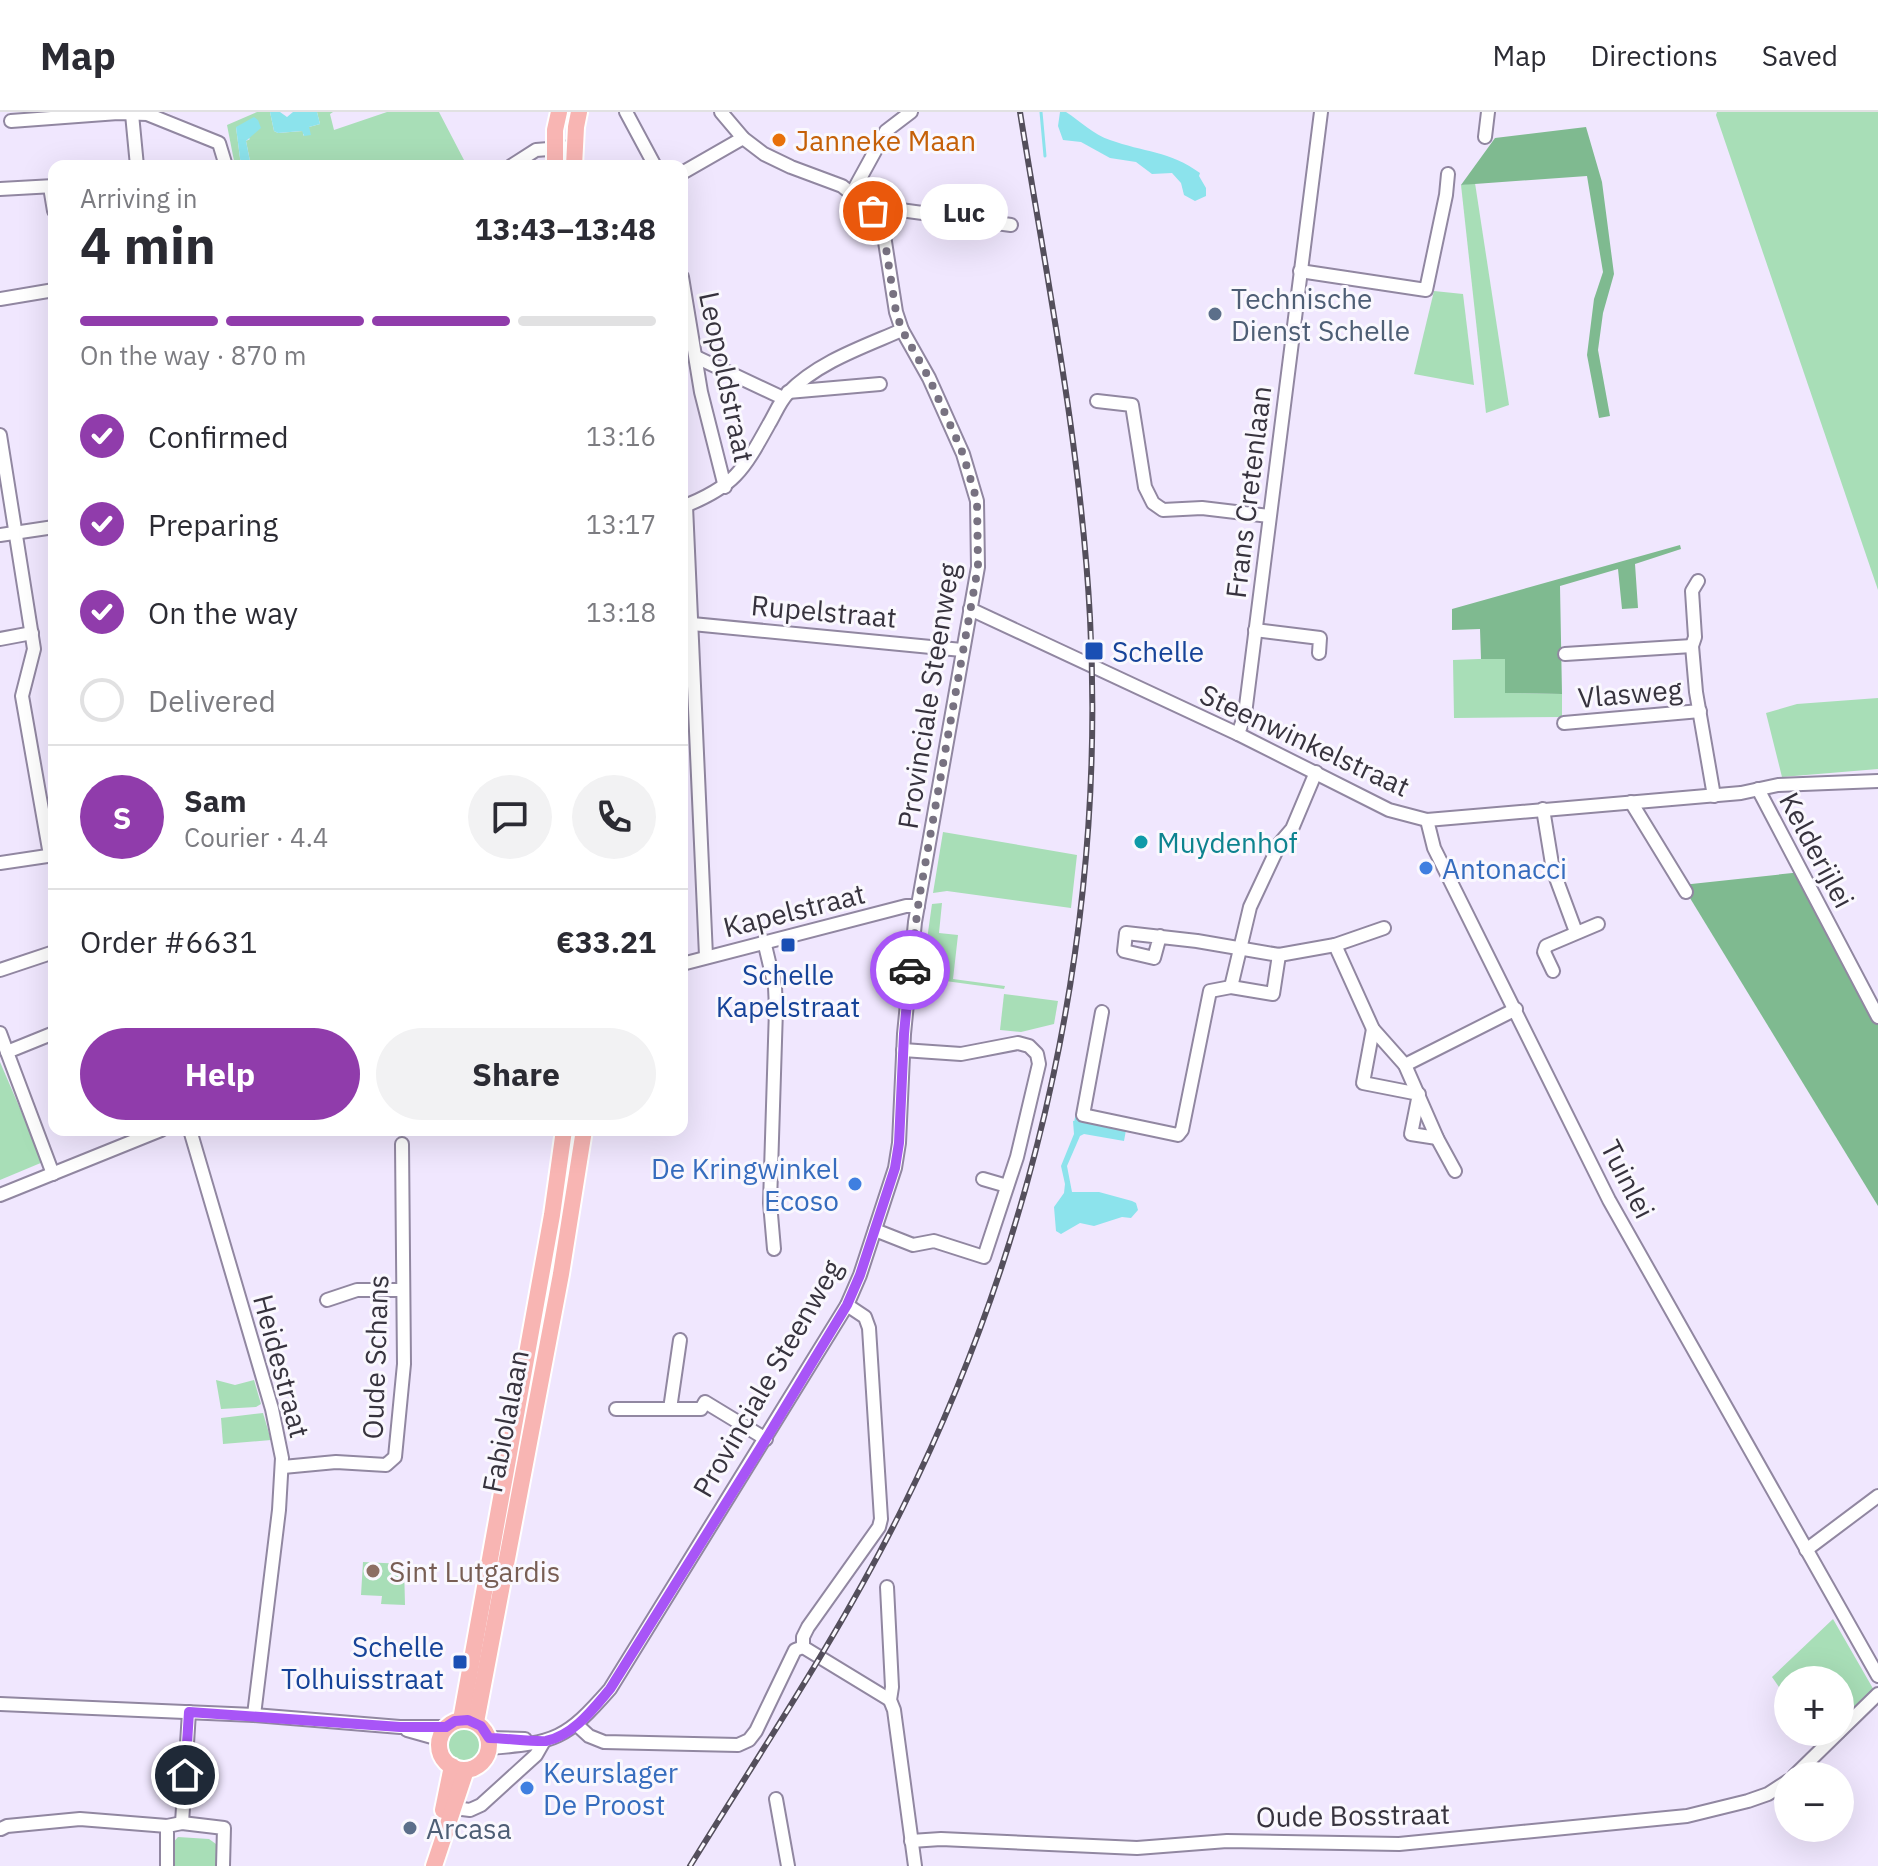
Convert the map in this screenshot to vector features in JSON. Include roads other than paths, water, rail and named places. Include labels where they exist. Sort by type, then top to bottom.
[{"type":"main road","points":[[555,160],[559,112]]},
{"type":"main road","points":[[574,160],[579,112]]},
{"type":"main road","name":"Fabiolalaan","points":[[455,1727],[547,1245],[563,1136]]},
{"type":"main road","name":"Fabiolalaan","points":[[455,1727],[561,1274],[583,1136]]},
{"type":"main road","points":[[435,1863],[457,1776],[481,1763],[489,1743],[455,1727],[441,1755],[457,1776],[462,1809],[435,1863]]},
{"type":"street","points":[[626,112],[652,160]]},
{"type":"street","points":[[721,112],[743,138],[764,154],[842,186],[873,211],[893,209],[1011,225]]},
{"type":"street","points":[[852,193],[886,131],[911,112]]},
{"type":"street","name":"Frans Cretenlaan","points":[[1238,734],[1245,714],[1321,112]]},
{"type":"street","points":[[1485,137],[1488,112]]},
{"type":"street","points":[[123,113],[135,160]]},
{"type":"street","points":[[11,121],[147,113],[219,143],[224,160]]},
{"type":"street","points":[[688,170],[743,138]]},
{"type":"street","points":[[520,160],[536,150],[574,147]]},
{"type":"street","points":[[1300,271],[1426,290],[1448,174]]},
{"type":"street","points":[[0,189],[48,186]]},
{"type":"street","name":"Provinciale Steenweg","points":[[462,1809],[481,1805],[536,1755],[544,1741],[561,1736],[577,1725],[610,1689],[847,1305],[895,1168],[918,906],[978,567],[977,501],[953,431],[929,378],[902,330],[896,312],[883,229],[873,211]]},
{"type":"street","points":[[0,299],[48,291]]},
{"type":"street","name":"Leopoldstraat","points":[[688,311],[710,434],[725,487]]},
{"type":"street","points":[[688,504],[725,487],[748,462],[786,395],[804,377],[902,330]]},
{"type":"street","points":[[696,357],[786,395],[880,384]]},
{"type":"street","points":[[1097,401],[1132,405],[1147,403]]},
{"type":"street","points":[[1132,405],[1145,487],[1157,506],[1163,510],[1202,508],[1269,516]]},
{"type":"street","points":[[0,435],[32,633],[33,659],[22,696],[48,834]]},
{"type":"street","points":[[0,535],[48,528]]},
{"type":"street","points":[[1698,581],[1692,591],[1695,637],[1692,646],[1714,796]]},
{"type":"street","name":"Steenwinkelstraat","points":[[970,609],[1238,734],[1389,810],[1427,820],[1714,796],[1778,785],[1878,781]]},
{"type":"street","name":"Rupelstraat","points":[[688,623],[962,650]]},
{"type":"street","points":[[1255,630],[1320,638],[1319,653]]},
{"type":"street","points":[[0,639],[32,633]]},
{"type":"street","points":[[1565,654],[1692,646]]},
{"type":"street","points":[[688,656],[706,956]]},
{"type":"street","name":"Vlasweg","points":[[1564,723],[1700,711]]},
{"type":"street","points":[[1231,987],[1250,907],[1280,843],[1292,829],[1316,772]]},
{"type":"street","name":"Kelderijlei","points":[[1758,789],[1878,1017]]},
{"type":"street","points":[[1631,802],[1686,892]]},
{"type":"street","points":[[1543,809],[1549,857],[1576,932]]},
{"type":"street","name":"Tuinlei","points":[[1427,820],[1434,848],[1609,1200],[1878,1676]]},
{"type":"street","points":[[0,863],[48,856]]},
{"type":"street","name":"Kapelstraat","points":[[688,962],[906,906],[918,906]]},
{"type":"street","points":[[1553,971],[1544,952],[1546,946],[1598,924]]},
{"type":"street","points":[[1160,936],[1279,955],[1335,945],[1384,928]]},
{"type":"street","points":[[764,941],[775,987],[776,1009],[770,1203],[774,1249]]},
{"type":"street","points":[[1335,945],[1373,1029],[1405,1065],[1455,1171]]},
{"type":"street","points":[[0,970],[48,954]]},
{"type":"street","points":[[1102,1012],[1083,1115],[1180,1134],[1210,991],[1231,987],[1273,994],[1279,955]]},
{"type":"street","points":[[1405,1065],[1516,1009]]},
{"type":"street","points":[[1373,1029],[1363,1083],[1419,1094]]},
{"type":"street","points":[[48,1034],[3,1042],[53,1174]]},
{"type":"street","points":[[875,1230],[913,1245],[934,1241],[984,1257],[1017,1157],[1039,1064],[1037,1054],[1029,1046],[1018,1043],[961,1054],[903,1050]]},
{"type":"street","points":[[1419,1094],[1411,1134],[1437,1138]]},
{"type":"street","points":[[0,1195],[146,1136]]},
{"type":"street","name":"Heidestraat","points":[[192,1136],[272,1409],[283,1467],[254,1715]]},
{"type":"street","name":"Oude Schans","points":[[283,1467],[336,1462],[386,1465],[395,1457],[404,1364],[402,1144]]},
{"type":"street","points":[[983,1179],[1007,1186]]},
{"type":"street","points":[[327,1300],[357,1290],[402,1290]]},
{"type":"street","points":[[803,1647],[803,1637],[808,1627],[879,1527],[881,1519],[869,1328],[865,1317],[847,1305]]},
{"type":"street","points":[[670,1409],[680,1340]]},
{"type":"street","points":[[616,1409],[701,1409],[705,1402],[766,1439]]},
{"type":"street","points":[[1806,1550],[1878,1496]]},
{"type":"street","points":[[887,1587],[890,1700],[894,1710],[915,1866]]},
{"type":"street","points":[[803,1647],[890,1700]]},
{"type":"street","points":[[577,1725],[589,1736],[604,1742],[738,1745],[749,1740],[756,1731],[795,1650],[803,1647]]},
{"type":"street","points":[[1854,1718],[1878,1694]]},
{"type":"street","points":[[0,1704],[254,1715],[400,1727],[455,1727]]},
{"type":"street","points":[[182,1823],[189,1712]]},
{"type":"street","points":[[489,1743],[544,1741]]},
{"type":"street","points":[[1809,1762],[1825,1746]]},
{"type":"street","name":"Oude Bosstraat","points":[[911,1841],[1137,1848],[1227,1841],[1399,1844],[1687,1816],[1748,1801],[1774,1790]]},
{"type":"street","points":[[776,1799],[788,1866]]},
{"type":"street","points":[[1,1829],[80,1819],[224,1828],[223,1866]]},
{"type":"street","points":[[167,1826],[167,1866]]},
{"type":"waterway","points":[[1041,112],[1045,156]]},
{"type":"waterway","points":[[1076,1120],[1091,1040]]},
{"type":"railway","points":[[690,1866],[828,1644],[903,1507],[951,1403],[992,1296],[1026,1186],[1054,1074],[1074,962],[1087,847],[1092,733],[1090,618],[1071,427],[1020,112]]},
{"type":"place","name":"Janneke Maan","points":[[779,140]]},
{"type":"place","name":"Luc","points":[[873,211]]},
{"type":"place","name":"Technische Dienst Schelle","points":[[1215,314]]},
{"type":"place","name":"Schelle","points":[[1094,651]]},
{"type":"place","name":"Muydenhof","points":[[1141,842]]},
{"type":"place","name":"Antonacci","points":[[1426,868]]},
{"type":"place","name":"Schelle Kapelstraat","points":[[788,945]]},
{"type":"place","name":"De Kringwinkel Ecoso","points":[[855,1184]]},
{"type":"place","name":"Sint Lutgardis","points":[[373,1571]]},
{"type":"place","name":"Schelle Tolhuisstraat","points":[[460,1662]]},
{"type":"place","name":"Keurslager De Proost","points":[[527,1788]]},
{"type":"place","name":"Arcasa","points":[[410,1828]]}]
